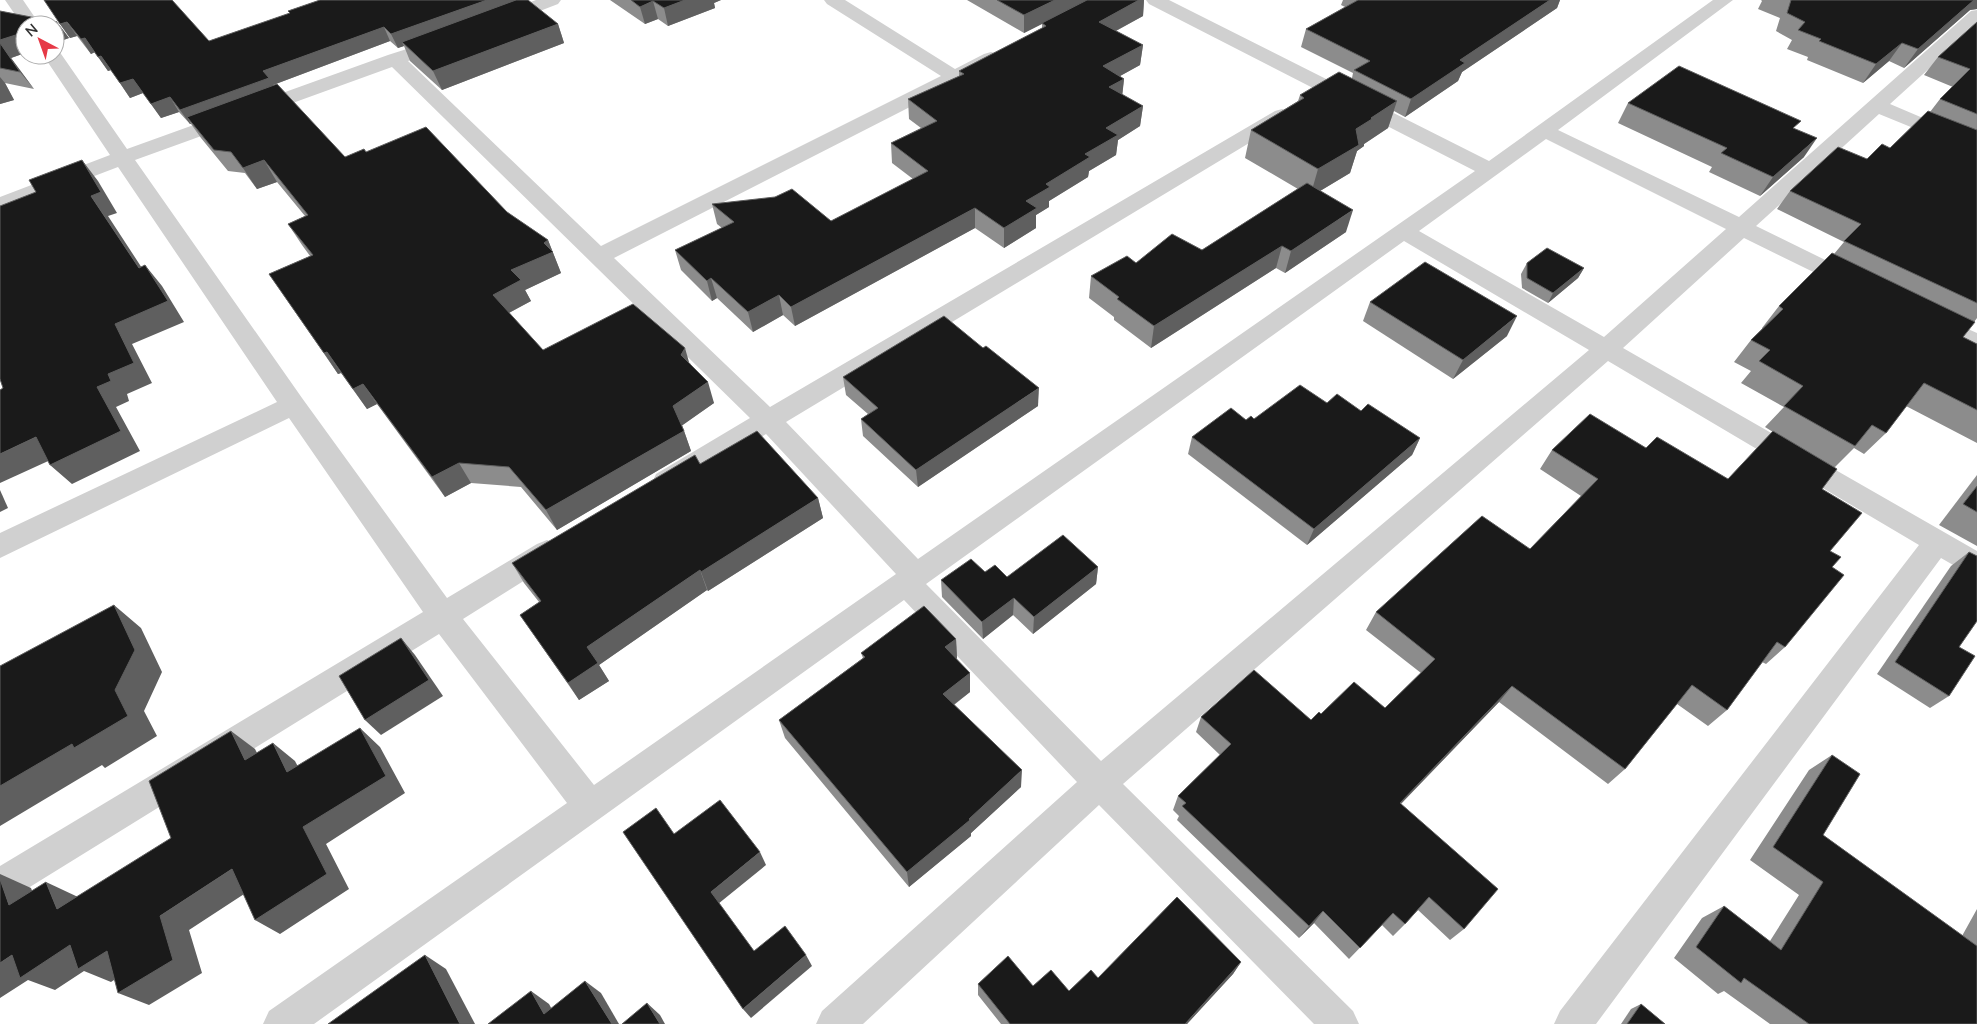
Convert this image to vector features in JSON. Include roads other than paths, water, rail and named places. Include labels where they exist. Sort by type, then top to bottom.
[{"type":"street","points":[[14,0],[24,15]]},
{"type":"street","points":[[478,28],[552,0]]},
{"type":"street","points":[[833,0],[954,76]]},
{"type":"street","points":[[1155,0],[1490,170]]},
{"type":"street","points":[[282,1024],[1490,170],[1724,0]]},
{"type":"street","points":[[835,1024],[1100,783],[1604,350],[1740,226],[1878,106],[1977,15]]},
{"type":"street","points":[[0,205],[122,158],[432,45]]},
{"type":"street","points":[[599,256],[1005,51]]},
{"type":"street","points":[[395,59],[768,420],[911,579],[1100,783],[1340,1024]]},
{"type":"street","points":[[59,65],[293,405],[442,615],[590,806]]},
{"type":"street","points":[[648,492],[1328,87]]},
{"type":"street","points":[[1878,106],[1977,148]]},
{"type":"street","points":[[1544,131],[1872,291]]},
{"type":"street","points":[[1403,231],[1604,350],[1977,565]]},
{"type":"street","points":[[1907,308],[1977,343]]},
{"type":"street","points":[[0,546],[293,405]]},
{"type":"street","points":[[0,886],[571,538]]},
{"type":"street","points":[[1573,1024],[1937,542]]}]
